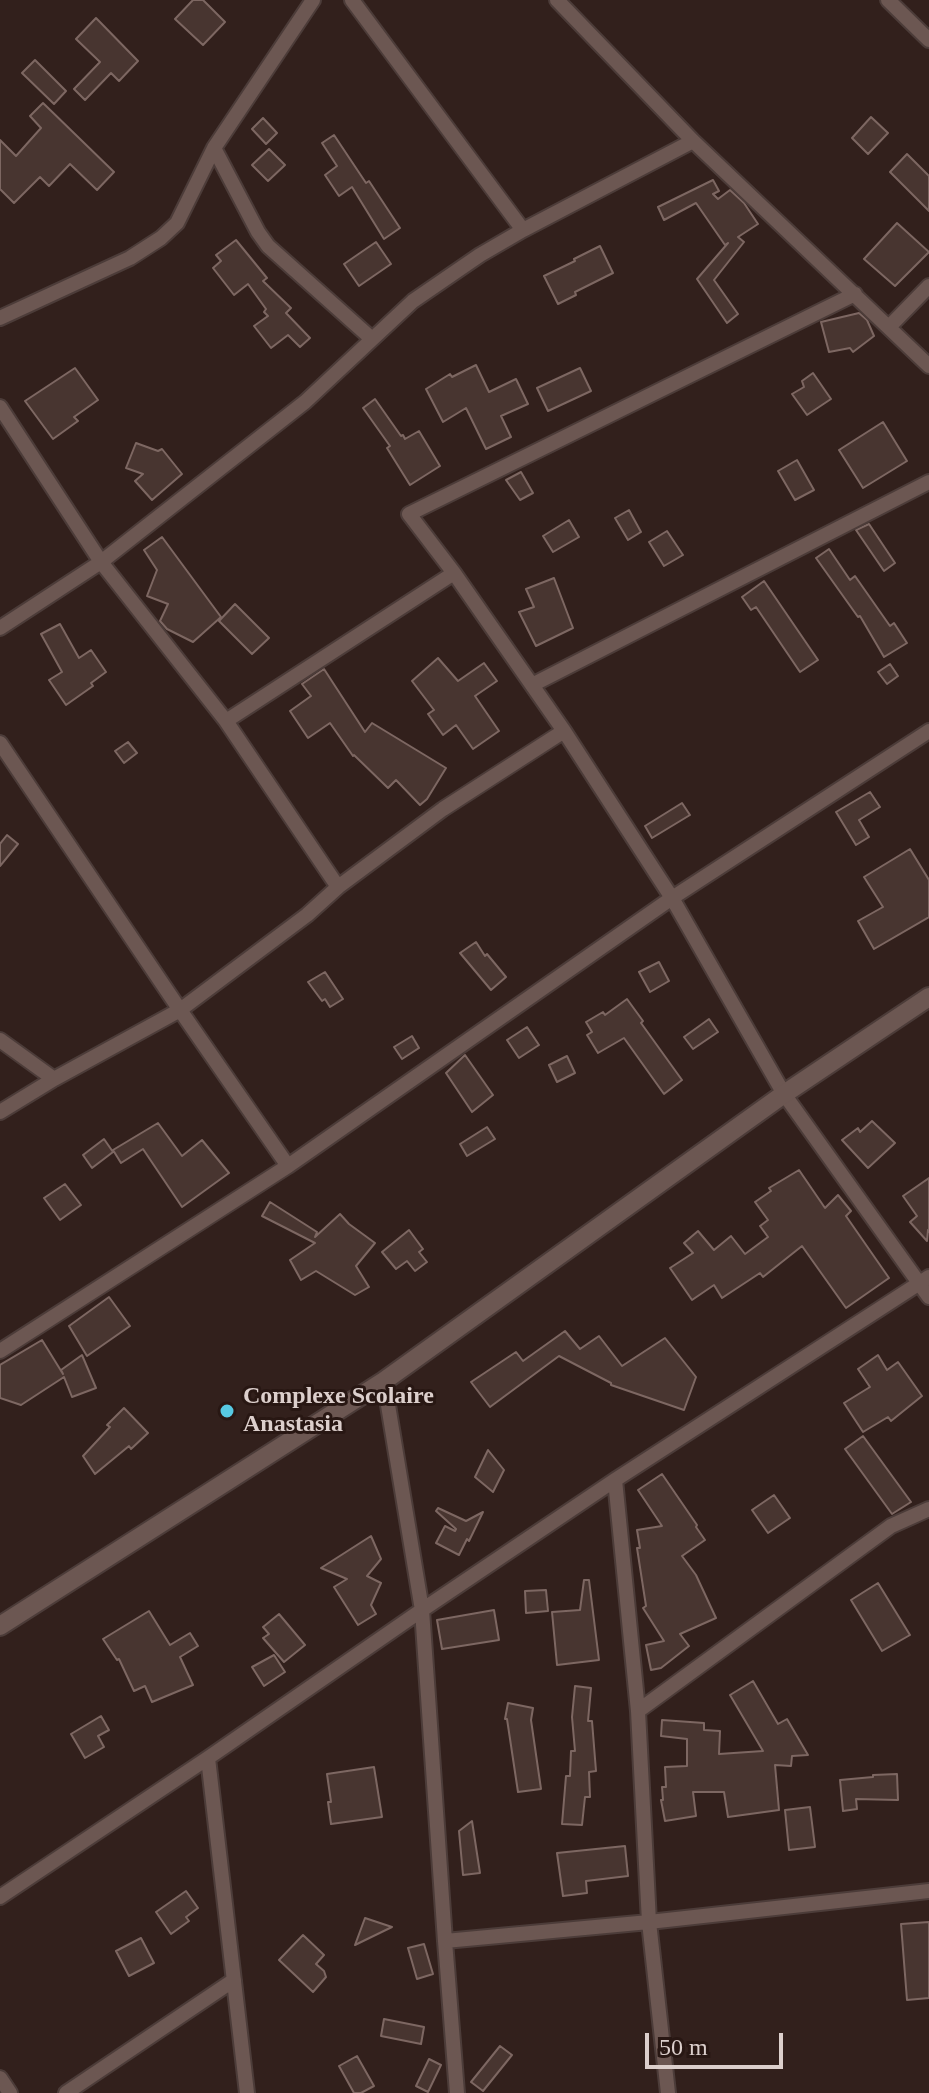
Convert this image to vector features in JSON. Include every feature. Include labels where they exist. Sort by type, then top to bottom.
[{"type":"street","points":[[0,318],[130,258],[161,238],[177,223],[214,148],[309,6],[293,0]]},
{"type":"street","points":[[352,0],[523,230]]},
{"type":"street","points":[[557,0],[693,141],[929,366]]},
{"type":"street","points":[[888,0],[929,40]]},
{"type":"street","points":[[0,628],[101,562],[305,402],[413,301],[523,230],[693,141]]},
{"type":"street","points":[[214,148],[268,246],[372,339]]},
{"type":"street","points":[[889,327],[929,286]]},
{"type":"street","points":[[855,294],[409,514],[564,731],[672,898],[784,1094],[924,1280],[929,1297]]},
{"type":"street","points":[[0,407],[101,562],[226,721],[338,887]]},
{"type":"street","points":[[532,685],[929,482]]},
{"type":"street","points":[[226,721],[454,573]]},
{"type":"street","points":[[0,1112],[180,1010],[443,809],[564,731]]},
{"type":"street","points":[[0,1351],[288,1166],[672,898],[929,731]]},
{"type":"street","points":[[0,743],[288,1166]]},
{"type":"street","points":[[0,1626],[384,1381],[784,1094],[929,997]]},
{"type":"street","points":[[0,1040],[54,1079]]},
{"type":"street","points":[[0,1897],[615,1480],[924,1280]]},
{"type":"street","points":[[384,1381],[422,1610],[457,2093]]},
{"type":"street","points":[[615,1480],[638,1711],[649,1922],[668,2093]]},
{"type":"street","points":[[638,1711],[891,1526],[929,1509]]},
{"type":"street","points":[[208,1758],[247,2093]]},
{"type":"street","points":[[445,1941],[929,1891]]},
{"type":"street","points":[[66,2093],[234,1980]]},
{"type":"street","points":[[0,2078],[10,2093]]},
{"type":"building","points":[[193,0],[203,0],[225,22],[203,45],[175,19]]},
{"type":"building","points":[[96,18],[138,61],[119,81],[111,73],[85,100],[74,89],[100,62],[76,39]]},
{"type":"building","points":[[35,60],[66,91],[54,104],[22,73]]},
{"type":"building","points":[[43,103],[114,172],[97,190],[70,164],[49,186],[40,177],[14,203],[0,189],[0,140],[16,156],[41,128],[30,116]]},
{"type":"building","points":[[871,117],[888,133],[868,154],[852,138]]},
{"type":"building","points":[[263,118],[277,133],[266,144],[252,129]]},
{"type":"building","points":[[334,135],[400,228],[384,239],[352,187],[339,196],[325,175],[337,166],[322,143]]},
{"type":"building","points":[[269,149],[285,165],[268,181],[252,165]]},
{"type":"building","points":[[907,154],[929,176],[929,211],[890,172]]},
{"type":"building","points":[[713,180],[719,191],[713,194],[718,199],[730,190],[744,203],[758,224],[738,237],[744,242],[714,280],[738,314],[727,323],[697,279],[728,243],[725,245],[696,203],[664,220],[658,207]]},
{"type":"building","points":[[897,223],[929,252],[895,286],[864,259]]},
{"type":"building","points":[[236,240],[267,278],[263,281],[291,308],[286,313],[310,338],[300,347],[288,335],[271,348],[254,326],[268,316],[248,284],[234,295],[213,268],[221,261],[216,255]]},
{"type":"building","points":[[376,242],[391,264],[359,286],[344,264]]},
{"type":"building","points":[[600,246],[613,273],[558,304],[544,276]]},
{"type":"building","points":[[859,313],[867,320],[874,336],[853,352],[850,348],[829,352],[821,322]]},
{"type":"building","points":[[476,365],[489,392],[516,379],[528,404],[501,416],[511,437],[486,449],[466,408],[443,422],[426,389],[450,374],[452,377]]},
{"type":"building","points":[[75,368],[98,400],[74,417],[78,421],[53,439],[25,401]]},
{"type":"building","points":[[580,368],[591,391],[548,411],[537,388]]},
{"type":"building","points":[[813,373],[831,399],[807,415],[792,394],[804,387],[802,381]]},
{"type":"building","points":[[375,399],[405,439],[419,431],[440,466],[410,485],[387,448],[390,446],[363,408]]},
{"type":"building","points":[[883,422],[907,461],[863,488],[839,450]]},
{"type":"building","points":[[136,443],[158,451],[162,449],[182,474],[152,500],[135,481],[143,474],[126,468]]},
{"type":"building","points":[[797,460],[814,490],[795,500],[778,471]]},
{"type":"building","points":[[521,472],[533,493],[520,500],[506,480]]},
{"type":"building","points":[[629,510],[641,532],[628,540],[615,518]]},
{"type":"building","points":[[569,520],[579,537],[553,552],[543,536]]},
{"type":"building","points":[[869,524],[895,563],[884,571],[856,530]]},
{"type":"building","points":[[667,531],[683,555],[664,566],[649,542]]},
{"type":"building","points":[[162,537],[221,617],[193,642],[167,629],[160,621],[168,604],[147,596],[157,570],[144,550]]},
{"type":"building","points":[[829,549],[850,580],[855,576],[890,626],[894,623],[907,643],[884,657],[860,616],[816,558]]},
{"type":"building","points":[[554,578],[573,628],[536,646],[519,612],[534,607],[526,589]]},
{"type":"building","points":[[764,581],[818,660],[800,672],[756,607],[751,610],[742,597]]},
{"type":"building","points":[[235,604],[269,638],[252,654],[219,621]]},
{"type":"building","points":[[60,624],[79,658],[91,650],[106,672],[91,683],[93,686],[66,705],[49,680],[62,672],[41,634]]},
{"type":"building","points":[[438,658],[458,681],[484,663],[497,681],[475,696],[499,731],[473,749],[456,725],[443,735],[428,714],[434,710],[412,681]]},
{"type":"building","points":[[890,664],[898,676],[887,684],[878,672]]},
{"type":"building","points":[[324,669],[365,732],[372,723],[446,768],[420,805],[396,780],[388,788],[353,756],[330,723],[308,738],[290,711],[311,696],[302,684]]},
{"type":"building","points":[[128,742],[137,753],[124,763],[115,751]]},
{"type":"building","points":[[870,792],[880,807],[859,820],[869,837],[856,845],[836,812]]},
{"type":"building","points":[[682,803],[690,815],[652,838],[645,826]]},
{"type":"building","points":[[7,835],[18,844],[0,866],[0,844]]},
{"type":"building","points":[[910,849],[929,880],[929,917],[874,949],[858,921],[883,907],[864,877]]},
{"type":"building","points":[[476,942],[506,977],[491,990],[460,953]]},
{"type":"building","points":[[659,962],[669,981],[650,992],[639,972]]},
{"type":"building","points":[[325,972],[343,999],[330,1007],[308,982]]},
{"type":"building","points":[[627,999],[682,1080],[664,1094],[624,1038],[598,1053],[587,1035],[592,1032],[586,1022],[603,1012],[605,1015]]},
{"type":"building","points":[[709,1019],[718,1032],[693,1049],[684,1037]]},
{"type":"building","points":[[527,1027],[539,1045],[519,1058],[507,1040]]},
{"type":"building","points":[[412,1036],[419,1048],[402,1059],[394,1047]]},
{"type":"building","points":[[465,1055],[493,1095],[472,1112],[446,1073]]},
{"type":"building","points":[[567,1056],[575,1073],[557,1082],[549,1065]]},
{"type":"building","points":[[872,1121],[895,1143],[868,1168],[842,1140],[858,1128],[860,1132]]},
{"type":"building","points":[[158,1123],[182,1156],[202,1140],[229,1173],[182,1207],[143,1149],[121,1163],[113,1150]]},
{"type":"building","points":[[487,1127],[495,1139],[467,1156],[460,1144]]},
{"type":"building","points":[[104,1139],[113,1152],[92,1168],[83,1155]]},
{"type":"building","points":[[799,1170],[825,1208],[838,1195],[851,1211],[846,1216],[889,1278],[846,1308],[802,1246],[763,1277],[760,1273],[722,1298],[714,1285],[692,1300],[670,1268],[693,1253],[684,1243],[698,1231],[714,1250],[731,1236],[745,1254],[768,1237],[760,1226],[768,1220],[755,1202],[771,1191],[769,1188]]},
{"type":"building","points":[[929,1178],[927,1241],[910,1222],[917,1216],[903,1196]]},
{"type":"building","points":[[65,1184],[81,1205],[60,1220],[44,1198]]},
{"type":"building","points":[[270,1202],[317,1232],[315,1237],[340,1214],[375,1243],[356,1266],[369,1287],[355,1295],[316,1271],[301,1280],[290,1260],[315,1243],[262,1216]]},
{"type":"building","points":[[409,1230],[423,1249],[419,1252],[427,1262],[415,1271],[407,1261],[396,1269],[382,1252]]},
{"type":"building","points":[[109,1297],[130,1326],[87,1356],[69,1326]]},
{"type":"building","points":[[565,1331],[580,1349],[599,1336],[622,1366],[665,1338],[696,1377],[684,1410],[611,1385],[559,1356],[490,1407],[471,1382],[516,1352],[523,1361]]},
{"type":"building","points":[[42,1340],[63,1374],[61,1370],[82,1355],[96,1388],[72,1397],[64,1377],[21,1405],[0,1398],[0,1365]]},
{"type":"building","points":[[878,1355],[887,1370],[898,1362],[922,1396],[891,1421],[888,1417],[863,1432],[844,1403],[870,1387],[858,1369]]},
{"type":"building","points":[[124,1408],[148,1433],[95,1474],[83,1456]]},
{"type":"building","points":[[863,1436],[911,1502],[892,1514],[845,1449]]},
{"type":"building","points":[[488,1450],[504,1470],[493,1492],[475,1477]]},
{"type":"building","points":[[662,1474],[705,1540],[682,1556],[696,1575],[716,1618],[680,1634],[689,1646],[661,1668],[651,1670],[646,1645],[664,1641],[643,1608],[646,1606],[637,1530],[662,1526],[638,1490]]},
{"type":"building","points":[[774,1495],[790,1518],[768,1533],[752,1510]]},
{"type":"building","points":[[438,1508],[466,1521],[483,1512],[459,1555],[436,1543],[445,1526],[456,1529],[436,1511]]},
{"type":"building","points":[[371,1536],[381,1559],[367,1576],[381,1583],[371,1605],[376,1614],[358,1625],[334,1587],[347,1579],[321,1568]]},
{"type":"building","points":[[584,1580],[589,1580],[599,1660],[557,1665],[552,1612],[580,1610]]},
{"type":"building","points":[[878,1583],[910,1635],[882,1651],[851,1600]]},
{"type":"building","points":[[546,1590],[548,1611],[526,1613],[525,1591]]},
{"type":"building","points":[[494,1610],[499,1640],[442,1649],[437,1620]]},
{"type":"building","points":[[149,1611],[170,1645],[190,1633],[198,1646],[180,1657],[193,1685],[152,1702],[145,1686],[134,1691],[119,1659],[103,1639]]},
{"type":"building","points":[[279,1614],[305,1645],[284,1662],[263,1638],[269,1634],[263,1627]]},
{"type":"building","points":[[274,1655],[285,1672],[264,1686],[252,1667]]},
{"type":"building","points":[[753,1681],[778,1724],[787,1719],[808,1755],[792,1756],[791,1766],[775,1765],[779,1810],[728,1817],[724,1792],[693,1792],[696,1816],[665,1821],[661,1800],[662,1787],[666,1787],[665,1767],[687,1766],[687,1739],[661,1736],[662,1720],[704,1723],[704,1730],[720,1731],[719,1754],[763,1751],[730,1695]]},
{"type":"building","points":[[575,1686],[591,1688],[588,1721],[592,1721],[596,1771],[589,1772],[590,1797],[585,1797],[582,1825],[562,1824],[566,1776],[570,1776],[571,1751],[575,1751],[572,1717]]},
{"type":"building","points":[[508,1703],[533,1708],[531,1720],[541,1789],[518,1792],[505,1719]]},
{"type":"building","points":[[101,1716],[109,1730],[98,1736],[104,1747],[85,1758],[71,1734]]},
{"type":"building","points":[[374,1767],[382,1817],[331,1824],[327,1774]]},
{"type":"building","points":[[897,1774],[898,1800],[856,1799],[857,1809],[843,1811],[840,1780]]},
{"type":"building","points":[[810,1807],[815,1847],[789,1850],[785,1810]]},
{"type":"building","points":[[472,1821],[480,1873],[463,1875],[459,1831]]},
{"type":"building","points":[[625,1846],[628,1876],[586,1881],[587,1893],[563,1896],[557,1853]]},
{"type":"building","points":[[186,1891],[198,1908],[186,1917],[189,1921],[171,1934],[156,1912]]},
{"type":"building","points":[[365,1918],[392,1927],[355,1945]]},
{"type":"building","points":[[929,1922],[929,1998],[907,2000],[901,1924]]},
{"type":"building","points":[[303,1935],[324,1955],[316,1964],[326,1977],[313,1992],[279,1960]]},
{"type":"building","points":[[141,1938],[154,1963],[129,1976],[116,1951]]},
{"type":"building","points":[[424,1944],[433,1974],[417,1979],[408,1948]]},
{"type":"building","points":[[384,2019],[424,2027],[421,2044],[381,2036]]},
{"type":"building","points":[[500,2046],[512,2055],[483,2091],[471,2082]]},
{"type":"building","points":[[357,2056],[374,2086],[361,2093],[354,2093],[339,2066]]},
{"type":"building","points":[[429,2059],[441,2065],[428,2092],[416,2086]]},
{"type":"place","name":"Complexe Scolaire Anastasia","points":[[227,1411]]}]
